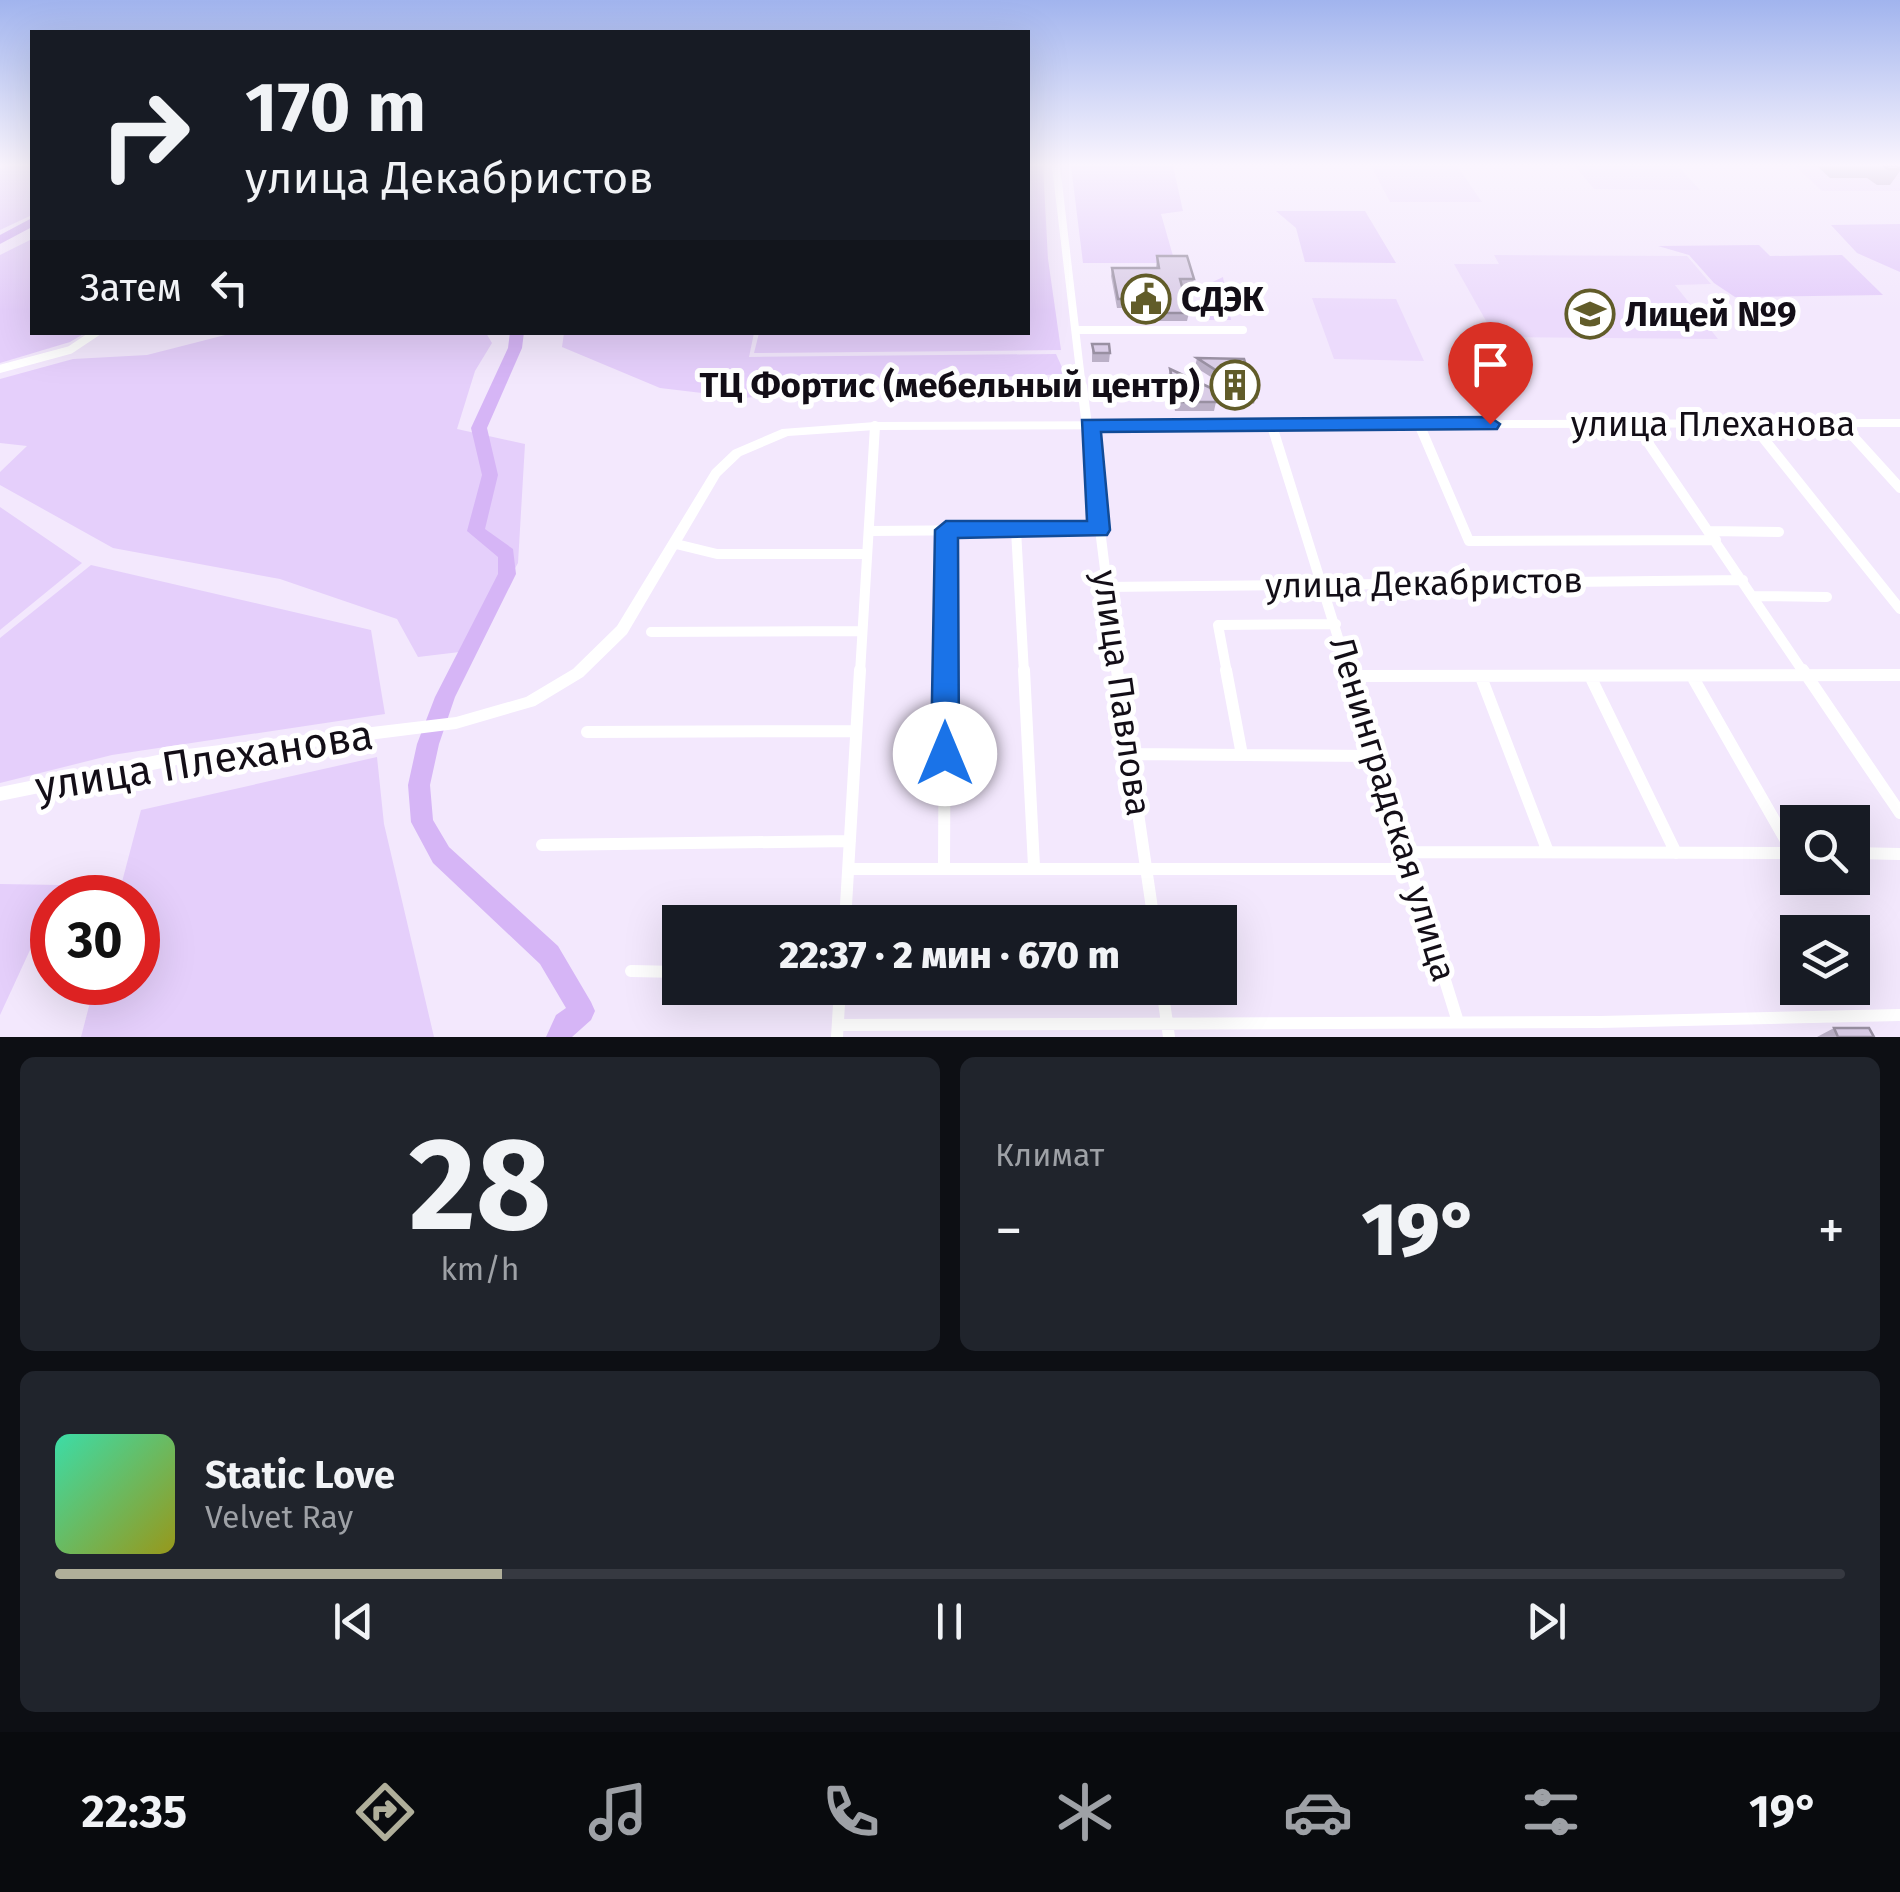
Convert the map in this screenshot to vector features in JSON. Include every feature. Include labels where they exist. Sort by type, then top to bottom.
[{"type":"main road","name":"улица Плеханова","points":[[0,794],[187,756],[456,723],[530,702],[578,673],[622,630],[716,474],[756,442],[804,429],[1900,423]]},
{"type":"street","name":"улица Павлова","points":[[1062,214],[1090,425],[1105,587],[1152,905]]},
{"type":"street","points":[[1076,330],[1243,330]]},
{"type":"street","points":[[0,368],[70,350],[92,335]]},
{"type":"street","points":[[1419,424],[1468,541],[1780,532]]},
{"type":"street","points":[[1636,424],[1900,813]]},
{"type":"street","points":[[1752,424],[1900,609]]},
{"type":"street","points":[[1842,424],[1900,488]]},
{"type":"street","points":[[846,905],[875,426]]},
{"type":"street","name":"Ленинградская улица","points":[[1272,426],[1458,1022]]},
{"type":"street","points":[[944,866],[946,530]]},
{"type":"street","points":[[1016,530],[1034,866]]},
{"type":"street","points":[[871,531],[1099,530]]},
{"type":"street","points":[[676,544],[717,554],[868,554]]},
{"type":"street","name":"улица Декабристов","points":[[1105,587],[1743,580]]},
{"type":"street","points":[[1753,596],[1827,597]]},
{"type":"street","points":[[1242,755],[1218,625],[1336,624]]},
{"type":"street","points":[[651,632],[862,631]]},
{"type":"street","points":[[1352,676],[1899,677]]},
{"type":"street","points":[[1590,676],[1676,853]]},
{"type":"street","points":[[1692,676],[1780,827]]},
{"type":"street","points":[[1480,677],[1548,852]]},
{"type":"street","points":[[587,732],[856,730]]},
{"type":"street","points":[[1132,754],[1376,756]]},
{"type":"street","points":[[542,845],[850,841]]},
{"type":"street","points":[[1407,852],[1780,853]]},
{"type":"street","points":[[1870,854],[1900,854]]},
{"type":"street","points":[[849,869],[1413,869]]},
{"type":"street","points":[[631,971],[662,972]]},
{"type":"street","points":[[839,1005],[838,1031],[1345,1030],[1458,1022],[1603,1029],[1900,1015]]},
{"type":"street","points":[[1164,1005],[1168,1030]]},
{"type":"shaded area","points":[[0,214],[30,214],[30,216],[0,230]]},
{"type":"shaded area","points":[[1030,214],[1046,214],[1061,350],[754,353],[758,335],[1030,335]]},
{"type":"shaded area","points":[[1077,214],[1161,214],[1175,263],[1083,263]]},
{"type":"shaded area","points":[[1280,214],[1367,214],[1396,263],[1305,262],[1296,228]]},
{"type":"shaded area","points":[[1900,224],[1900,272],[1857,253],[1831,225]]},
{"type":"shaded area","points":[[30,240],[30,335],[82,335],[0,363],[0,255]]},
{"type":"shaded area","points":[[1759,245],[1770,256],[1842,255],[1883,295],[1735,297],[1714,283],[1689,255],[1658,246]]},
{"type":"shaded area","name":"Лицей №9","points":[[1494,255],[1687,256],[1711,284],[1675,285],[1718,339],[1495,337],[1454,264],[1499,264]]},
{"type":"shaded area","points":[[1223,277],[1231,320],[1206,320],[1198,289]]},
{"type":"shaded area","points":[[1312,298],[1396,299],[1424,361],[1334,359]]},
{"type":"shaded area","points":[[225,335],[487,335],[492,343],[475,371],[457,429],[525,444],[518,563],[468,651],[418,657],[397,619],[280,579],[113,548],[0,485],[0,472],[27,446],[0,443],[0,379],[73,359],[147,355]]},
{"type":"shaded area","points":[[564,335],[754,335],[749,357],[1056,354],[1065,374],[905,381],[744,398],[660,388],[562,347]]},
{"type":"shaded area","points":[[0,507],[82,563],[0,630]]},
{"type":"shaded area","points":[[91,565],[371,630],[385,714],[112,755],[0,783],[0,638]]},
{"type":"shaded area","points":[[377,757],[384,824],[434,1037],[81,1037],[89,1005],[160,1005],[160,875],[124,875],[141,810]]},
{"type":"shaded area","points":[[0,884],[30,884],[30,950],[0,1015]]},
{"type":"building","points":[[1157,256],[1187,256],[1194,279],[1180,279],[1189,313],[1158,313],[1155,299],[1118,299],[1112,268],[1159,268]]},
{"type":"building","points":[[1092,344],[1109,344],[1110,353],[1094,353]]},
{"type":"building","points":[[1197,358],[1244,359],[1256,396]]},
{"type":"building","points":[[1170,369],[1213,389],[1216,402],[1177,402]]},
{"type":"building","points":[[1834,1028],[1869,1028],[1874,1037],[1838,1037]]},
{"type":"waterway","points":[[0,240],[30,223]]},
{"type":"waterway","points":[[517,335],[515,348],[479,428],[490,475],[476,531],[507,554],[507,574],[445,697],[419,785],[422,822],[441,855],[549,955],[582,1011],[565,1024],[559,1037]]},
{"type":"place","name":"СДЭК","points":[[1146,299]]},
{"type":"place","name":"Лицей №9","points":[[1590,314]]},
{"type":"place","name":"ТЦ Фортис (мебельный центр)","points":[[1235,385]]},
{"type":"route","points":[[945,754],[946,530],[1099,530],[1090,425],[1490,424]]}]
